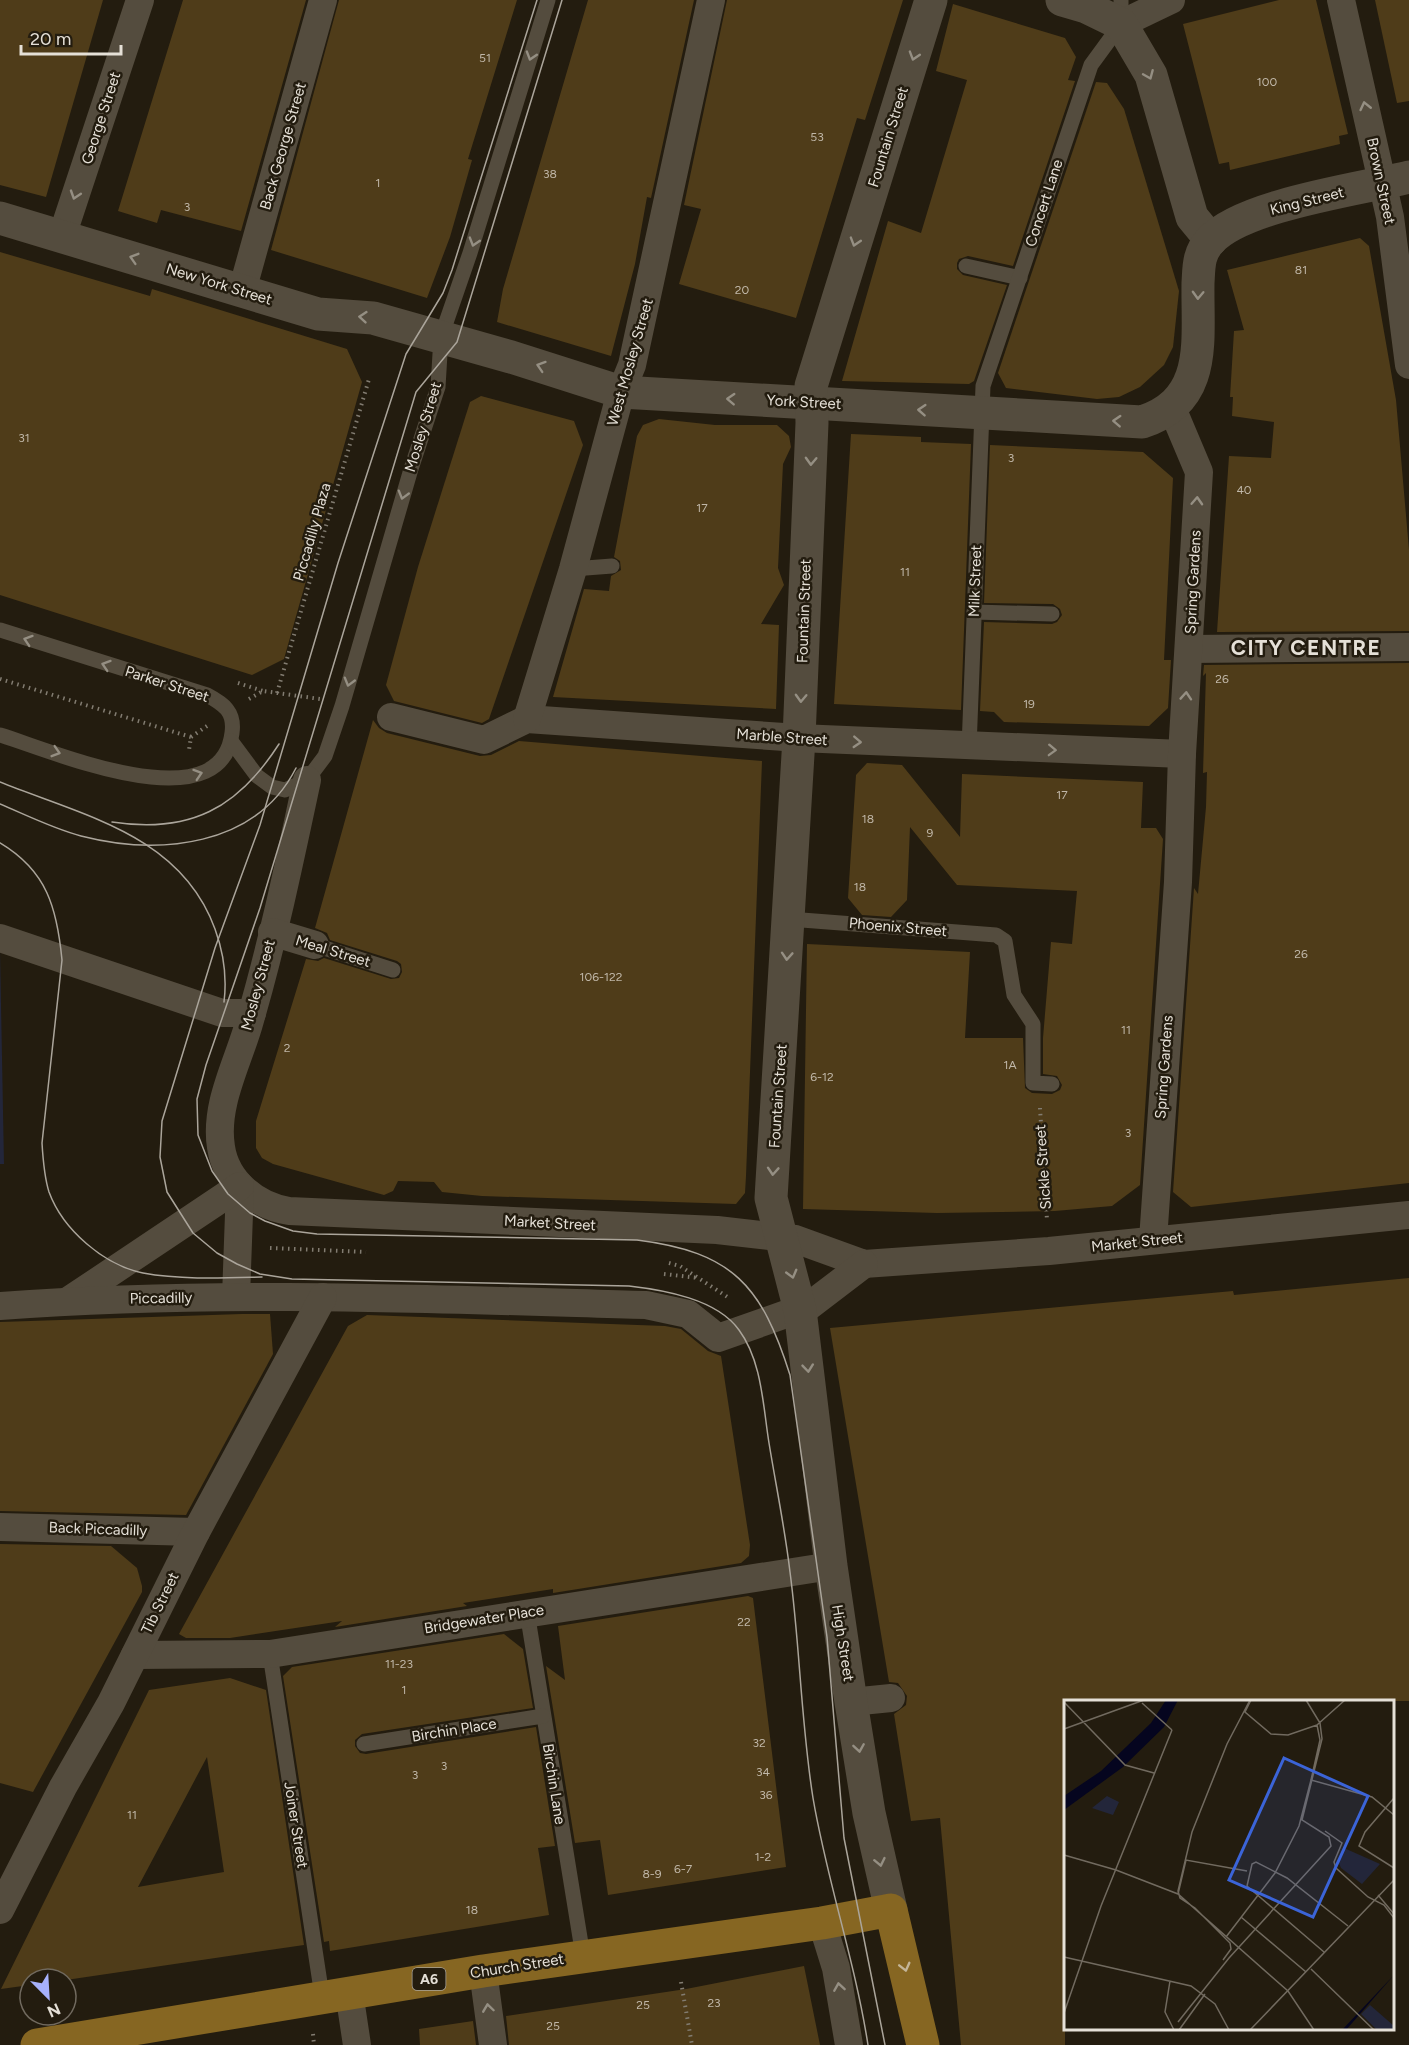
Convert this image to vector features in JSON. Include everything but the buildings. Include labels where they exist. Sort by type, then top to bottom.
[{"type":"main road","name":"Church Street","points":[[37,2045],[335,1994],[583,1956],[822,1923],[891,1910]]},
{"type":"main road","name":"High Street","points":[[891,1910],[923,2045]]},
{"type":"street","name":"George Street","points":[[62,236],[140,0]]},
{"type":"street","name":"Back George Street","points":[[242,291],[323,0]]},
{"type":"street","name":"West Mosley Street","points":[[526,719],[573,569],[621,393],[632,366],[711,0]]},
{"type":"street","name":"Fountain Street","points":[[782,1238],[771,1198],[799,738],[811,386],[931,0]]},
{"type":"street","points":[[1062,0],[1121,12],[1171,0]]},
{"type":"street","name":"Brown Street","points":[[1341,0],[1396,180],[1390,217],[1409,365]]},
{"type":"street","points":[[1121,12],[1151,75],[1192,217],[1210,240],[1199,256],[1196,373],[1186,392],[1172,408]]},
{"type":"street","name":"King Street","points":[[1210,240],[1251,216],[1287,205],[1396,180]]},
{"type":"street","name":"New York Street","points":[[0,218],[318,314],[373,318],[441,337]]},
{"type":"street","name":"York Street","points":[[441,337],[621,393],[1142,422],[1172,408]]},
{"type":"street","name":"Spring Gardens","points":[[1152,1240],[1178,882],[1182,754],[1199,472],[1172,408]]},
{"type":"street","points":[[1189,649],[1409,647]]},
{"type":"street","points":[[391,717],[484,740],[526,719]]},
{"type":"street","name":"Marble Street","points":[[526,719],[969,748],[1182,754]]},
{"type":"street","name":"Mosley Street","points":[[240,1186],[224,1159],[219,1130],[222,1110],[252,1013],[307,780]]},
{"type":"street","name":"Meal Street","points":[[272,932],[315,945]]},
{"type":"street","points":[[0,938],[222,1012],[252,1013]]},
{"type":"street","points":[[236,1297],[240,1186]]},
{"type":"street","points":[[68,1301],[240,1186]]},
{"type":"street","name":"Market Street","points":[[240,1186],[270,1208],[289,1211],[717,1230],[796,1239],[864,1264],[1049,1251],[1409,1215]]},
{"type":"street","name":"High Street","points":[[782,1238],[800,1310],[831,1566],[851,1702],[869,1813],[891,1910]]},
{"type":"street","points":[[323,1297],[661,1306],[688,1314],[718,1338],[800,1310],[864,1264]]},
{"type":"street","name":"Piccadilly","points":[[0,1306],[68,1301],[323,1297]]},
{"type":"street","name":"Tib Street","points":[[4,1892],[135,1655],[196,1532],[323,1297]]},
{"type":"street","name":"Back Piccadilly","points":[[0,1527],[196,1532]]},
{"type":"street","name":"Bridgewater Place","points":[[135,1655],[270,1654],[831,1566]]},
{"type":"street","points":[[851,1702],[891,1698]]},
{"type":"street","points":[[822,1923],[836,1968],[849,2045]]},
{"type":"street","points":[[483,1971],[493,2045]]},
{"type":"street","points":[[335,1994],[357,2045]]},
{"type":"lane","name":"Mosley Street","points":[[307,780],[324,756],[342,706],[411,469],[438,387],[441,337],[470,253],[548,0]]},
{"type":"lane","name":"Concert Lane","points":[[981,414],[983,386],[1090,65],[1121,12]]},
{"type":"lane","points":[[966,266],[1020,278]]},
{"type":"lane","name":"Milk Street","points":[[969,748],[981,414]]},
{"type":"lane","points":[[557,677],[552,675],[576,580],[573,569],[612,566]]},
{"type":"lane","points":[[974,612],[1052,614]]},
{"type":"lane","name":"Parker Street","points":[[0,630],[207,695],[229,711]]},
{"type":"lane","points":[[0,735],[125,773],[166,780],[192,777],[209,771],[221,761],[231,741],[233,721],[229,711]]},
{"type":"lane","points":[[231,741],[246,763],[272,787],[285,790],[307,780]]},
{"type":"lane","name":"Phoenix Street","points":[[789,918],[996,935],[1005,941],[1014,995],[1033,1024],[1033,1083]]},
{"type":"lane","name":"Meal Street","points":[[315,945],[393,970]]},
{"type":"lane","points":[[1033,1083],[1052,1084]]},
{"type":"lane","name":"Birchin Lane","points":[[527,1612],[583,1956]]},
{"type":"lane","name":"Joiner Street","points":[[270,1654],[335,1994]]},
{"type":"lane","name":"Birchin Place","points":[[364,1744],[543,1716]]},
{"type":"path","name":"Piccadilly Plaza","points":[[277,693],[369,379]]},
{"type":"path","points":[[0,679],[191,737]]},
{"type":"path","points":[[192,777],[188,758],[191,737],[263,691],[322,699],[342,706]]},
{"type":"path","name":"Sickle Street","points":[[1033,1083],[1039,1105],[1049,1251]]},
{"type":"path","points":[[263,1247],[312,1252],[366,1252]]},
{"type":"path","points":[[669,1263],[680,1266],[729,1298]]},
{"type":"path","points":[[681,1982],[692,2045]]},
{"type":"shaded area","points":[[0,951],[4,1164],[0,1164]]},
{"type":"tram line","points":[[537,0],[452,270],[443,293],[406,354],[338,563],[260,825],[215,948],[162,1121],[160,1157],[167,1192],[193,1233],[217,1253],[260,1274],[292,1279],[629,1286],[689,1298],[717,1311],[739,1330],[753,1356],[760,1384],[788,1556],[813,1798],[868,2045]]},
{"type":"tram line","points":[[562,0],[457,342],[416,392],[260,908],[206,1065],[197,1099],[198,1135],[212,1171],[228,1194],[250,1213],[293,1231],[317,1234],[637,1240],[697,1254],[720,1265],[739,1279],[755,1296],[768,1318],[790,1375],[827,1637],[844,1838],[885,2045]]},
{"type":"tram line","points":[[112,822],[140,825],[165,824],[209,812],[229,800],[247,785],[279,744]]},
{"type":"tram line","points":[[0,804],[50,826],[81,836],[142,845],[173,844],[203,839],[231,830],[256,815],[278,794],[296,768]]},
{"type":"tram line","points":[[0,782],[126,833],[154,850],[179,871],[199,897],[215,929],[224,965],[224,1002]]},
{"type":"tram line","points":[[0,843],[29,866],[47,892],[60,941],[62,960],[42,1143],[46,1180],[55,1206],[64,1220],[87,1244],[128,1269],[172,1277],[262,1277]]},
{"type":"district","name":"CITY CENTRE","points":[[1306,648]]}]
